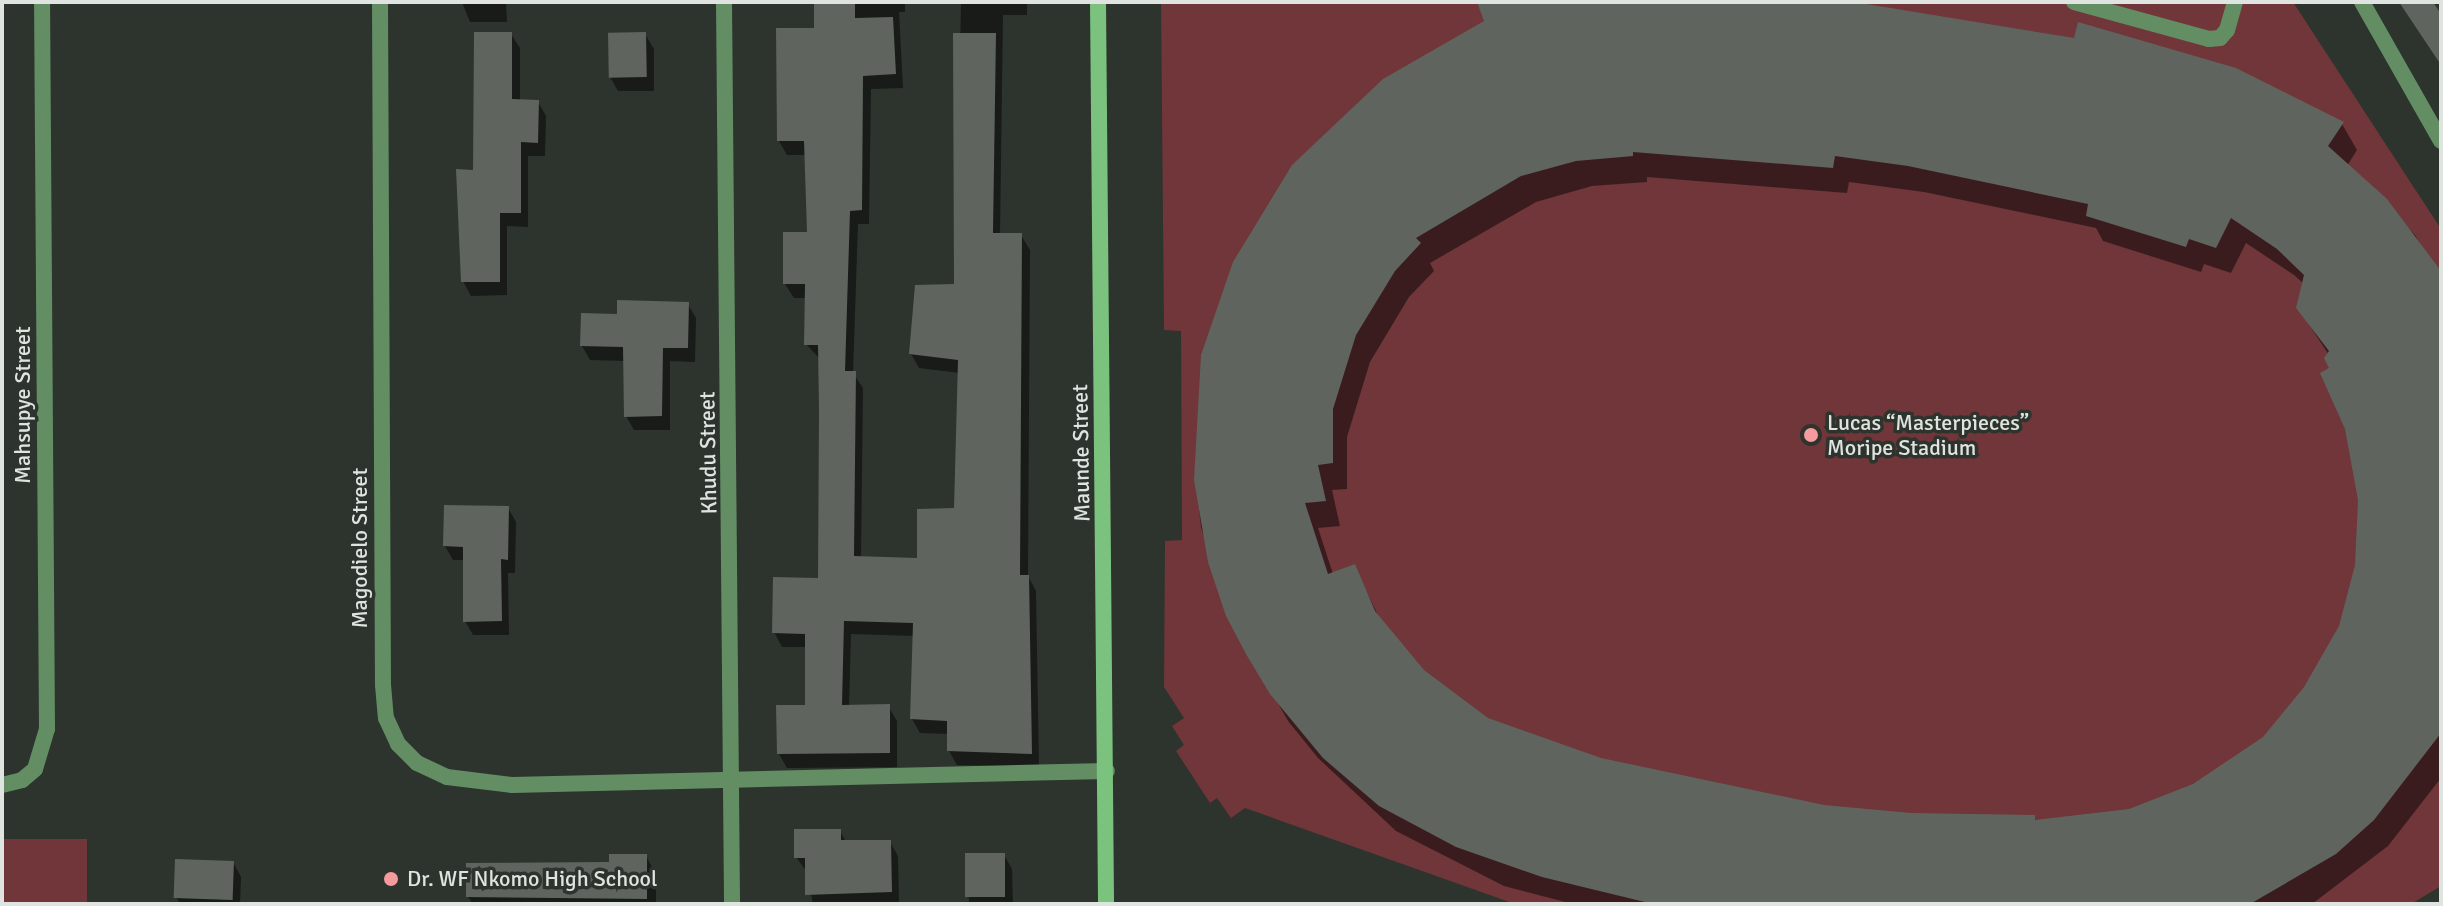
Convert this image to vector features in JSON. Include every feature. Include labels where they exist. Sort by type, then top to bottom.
[{"type":"street","name":"Mahsupye Street","points":[[2,785],[22,780],[35,769],[47,729],[42,2]]},
{"type":"street","name":"Magodielo Street","points":[[380,2],[383,685],[386,718],[398,744],[417,763],[474,783],[734,782],[1107,771]]},
{"type":"street","name":"Khudu Street","points":[[724,2],[734,782],[732,904]]},
{"type":"street","name":"Maunde Street","points":[[1098,2],[1106,904]]},
{"type":"street","points":[[2074,2],[2209,39],[2220,38],[2227,30],[2235,2]]},
{"type":"street","points":[[2362,2],[2441,141]]},
{"type":"shaded area","name":"Lucas “Masterpieces” Moripe Stadium","points":[[1161,2],[2293,2],[2441,229],[2441,886],[2411,904],[1515,904],[1245,808],[1231,818],[1217,798],[1210,803],[1176,751],[1184,745],[1172,726],[1184,718],[1164,687],[1165,541],[1182,540],[1181,331],[1164,330]]},
{"type":"shaded area","points":[[2,839],[87,839],[87,904],[2,904]]},
{"type":"building","points":[[814,2],[855,2],[855,18],[893,17],[896,74],[863,76],[862,210],[850,211],[845,371],[856,371],[854,556],[917,558],[917,509],[954,508],[958,360],[909,354],[915,285],[954,284],[953,33],[996,33],[993,233],[1022,233],[1020,575],[1029,575],[1032,754],[947,751],[947,721],[910,719],[913,623],[844,621],[842,705],[890,704],[890,753],[777,754],[776,705],[805,705],[805,634],[772,633],[773,577],[818,578],[819,412],[818,345],[804,345],[805,284],[783,284],[783,232],[807,232],[804,141],[777,141],[776,28],[814,28]]},
{"type":"building","points":[[1477,2],[1854,2],[2074,38],[2078,22],[2236,68],[2344,122],[2328,146],[2387,199],[2441,271],[2441,733],[2374,820],[2336,854],[2250,904],[1653,904],[1542,877],[1456,847],[1379,806],[1323,758],[1270,694],[1246,654],[1226,616],[1208,562],[1194,480],[1201,355],[1233,262],[1292,165],[1383,79],[1484,21]],"holes":[[[1633,152],[1833,168],[1835,156],[1908,166],[2088,204],[2086,216],[2186,247],[2189,239],[2216,248],[2231,218],[2277,249],[2304,275],[2296,308],[2329,351],[2324,358],[2329,368],[2320,373],[2345,429],[2358,500],[2355,565],[2339,626],[2304,687],[2263,737],[2193,784],[2129,809],[2035,820],[2035,815],[1911,813],[1824,805],[1601,758],[1488,718],[1424,670],[1375,611],[1355,564],[1328,574],[1305,503],[1326,501],[1318,465],[1333,463],[1333,409],[1356,335],[1395,271],[1421,243],[1416,238],[1521,176],[1576,161],[1633,156]]]},
{"type":"building","points":[[2399,2],[2433,2],[2441,14],[2441,65]]},
{"type":"building","points":[[474,32],[512,32],[512,99],[539,100],[538,143],[521,142],[521,213],[500,213],[500,282],[461,282],[456,169],[473,170]]},
{"type":"building","points":[[646,32],[647,77],[609,78],[608,33]]},
{"type":"building","points":[[617,300],[689,302],[688,348],[663,348],[662,416],[624,417],[623,347],[580,346],[581,313],[617,314]]},
{"type":"building","points":[[444,505],[509,506],[508,560],[501,559],[502,621],[463,622],[463,547],[443,546]]},
{"type":"building","points":[[794,829],[841,829],[841,840],[891,840],[892,892],[805,895],[805,858],[794,858]]},
{"type":"building","points":[[965,853],[1005,853],[1005,897],[965,897]]},
{"type":"building","points":[[609,854],[647,854],[647,899],[466,897],[466,863],[609,862]]},
{"type":"building","points":[[175,859],[234,861],[233,900],[174,898]]},
{"type":"place","name":"Lucas “Masterpieces” Moripe Stadium","points":[[1811,435]]},
{"type":"place","name":"Dr. WF Nkomo High School","points":[[391,879]]}]
